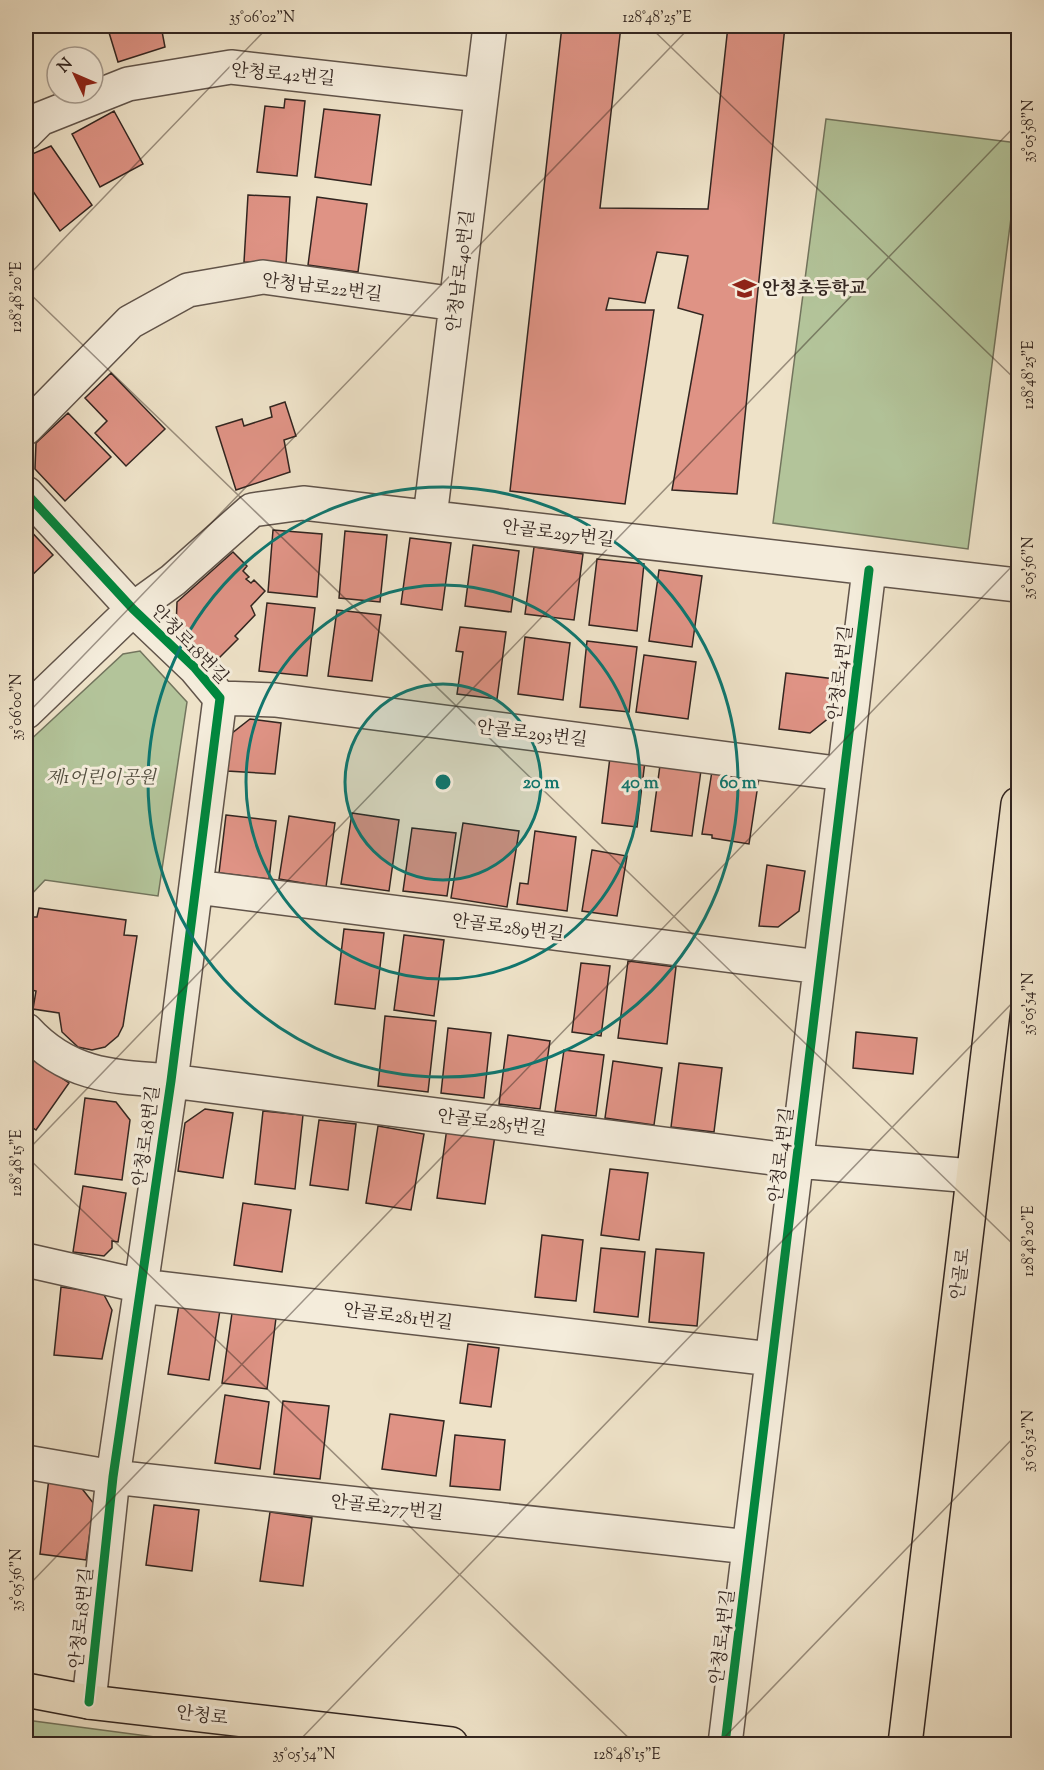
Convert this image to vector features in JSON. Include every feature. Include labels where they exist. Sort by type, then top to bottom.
[{"type":"main road","name":"안골로","points":[[905,1744],[1018,804]]},
{"type":"main road","name":"안청로","points":[[26,1690],[88,1702],[451,1744]]},
{"type":"street","name":"안청남로40번길","points":[[429,517],[490,26]]},
{"type":"street","name":"안청로42번길","points":[[26,133],[40,119],[128,84],[231,67],[481,95]]},
{"type":"street","name":"안청남로22번길","points":[[26,428],[130,322],[188,290],[262,277],[456,304]]},
{"type":"street","points":[[26,493],[133,609]]},
{"type":"street","name":"안골로297번길","points":[[26,712],[133,609],[173,579],[252,510],[303,503],[869,570],[1018,585]]},
{"type":"street","name":"안청로4번길","points":[[725,1744],[869,570]]},
{"type":"street","name":"안청로18번길","points":[[88,1702],[113,1477],[171,1081],[220,698],[195,668],[133,609]]},
{"type":"street","name":"안골로293번길","points":[[220,698],[275,700],[844,774]]},
{"type":"street","name":"안골로289번길","points":[[196,887],[820,967]]},
{"type":"street","name":"안골로285번길","points":[[26,1030],[63,1062],[102,1076],[171,1081],[797,1161],[972,1176]]},
{"type":"street","name":"안골로281번길","points":[[26,1260],[141,1286],[772,1359]]},
{"type":"street","name":"안골로277번길","points":[[26,1462],[113,1477],[749,1548]]},
{"type":"green space","points":[[826,119],[1018,143],[1018,164],[968,549],[773,523]]},
{"type":"green space","name":"제1어린이공원","points":[[140,651],[187,702],[158,896],[45,880],[26,900],[26,744],[123,654]]},
{"type":"green space","points":[[26,1720],[208,1744],[26,1744]]},
{"type":"building","points":[[107,26],[161,26],[165,47],[118,62]]},
{"type":"building","name":"안청초등학교","points":[[562,26],[621,26],[600,208],[708,209],[728,26],[785,26],[737,494],[672,490],[703,315],[678,308],[688,256],[657,252],[645,303],[609,298],[606,310],[654,310],[625,504],[510,491]]},
{"type":"building","points":[[285,99],[305,101],[297,176],[257,172],[265,106],[284,108]]},
{"type":"building","points":[[324,109],[380,115],[371,185],[315,177]]},
{"type":"building","points":[[114,111],[143,164],[100,187],[72,134]]},
{"type":"building","points":[[51,146],[92,205],[60,231],[26,181],[26,161],[32,154]]},
{"type":"building","points":[[248,195],[290,197],[286,264],[244,262]]},
{"type":"building","points":[[317,197],[367,204],[358,272],[308,265]]},
{"type":"building","points":[[111,373],[165,429],[126,466],[95,433],[107,421],[85,398]]},
{"type":"building","points":[[285,402],[296,436],[284,440],[290,472],[236,490],[216,427],[242,419],[244,426],[272,417],[270,407]]},
{"type":"building","points":[[68,413],[111,457],[65,501],[35,469],[36,443]]},
{"type":"building","points":[[26,526],[53,555],[26,581]]},
{"type":"building","points":[[273,530],[322,534],[317,597],[268,592]]},
{"type":"building","points":[[345,531],[387,535],[380,602],[339,598]]},
{"type":"building","points":[[410,538],[451,543],[442,610],[401,604]]},
{"type":"building","points":[[473,545],[519,551],[511,612],[465,606]]},
{"type":"building","points":[[534,547],[583,554],[574,620],[525,614]]},
{"type":"building","points":[[233,552],[247,566],[243,571],[249,577],[246,579],[251,583],[254,580],[265,591],[251,606],[255,615],[235,636],[238,639],[213,664],[176,628],[177,602]]},
{"type":"building","points":[[597,559],[644,564],[637,631],[589,625]]},
{"type":"building","points":[[659,570],[702,576],[692,647],[649,641]]},
{"type":"building","points":[[267,603],[315,608],[307,676],[259,671]]},
{"type":"building","points":[[337,610],[381,615],[372,681],[328,676]]},
{"type":"building","points":[[460,627],[506,632],[497,699],[457,694],[463,652],[456,651]]},
{"type":"building","points":[[525,637],[570,643],[563,700],[518,694]]},
{"type":"building","points":[[587,641],[637,647],[629,712],[580,707]]},
{"type":"building","points":[[644,655],[696,662],[688,719],[636,712]]},
{"type":"building","points":[[786,673],[835,679],[830,717],[810,733],[779,729]]},
{"type":"building","points":[[250,719],[281,723],[275,774],[227,771],[231,734]]},
{"type":"building","points":[[610,757],[645,761],[637,827],[602,823]]},
{"type":"building","points":[[661,758],[702,763],[692,836],[651,831]]},
{"type":"building","points":[[712,771],[759,778],[749,844],[712,838],[712,835],[702,834]]},
{"type":"building","points":[[352,813],[399,820],[389,891],[341,884]]},
{"type":"building","points":[[226,815],[276,821],[269,879],[219,873]]},
{"type":"building","points":[[289,816],[335,823],[326,887],[279,879]]},
{"type":"building","points":[[463,823],[519,831],[507,907],[451,898]]},
{"type":"building","points":[[412,828],[456,833],[447,896],[403,891]]},
{"type":"building","points":[[535,831],[576,837],[567,911],[517,904],[520,883],[528,884]]},
{"type":"building","points":[[592,850],[627,856],[617,916],[582,911]]},
{"type":"building","points":[[767,865],[805,871],[799,911],[778,927],[759,926]]},
{"type":"building","points":[[39,908],[126,920],[124,935],[137,936],[123,1026],[118,1036],[105,1047],[92,1050],[78,1047],[62,1032],[59,1013],[33,1009],[36,991],[27,989],[32,949],[26,948],[26,919],[37,917]]},
{"type":"building","points":[[344,929],[384,933],[375,1009],[335,1004]]},
{"type":"building","points":[[404,935],[444,940],[434,1016],[394,1010]]},
{"type":"building","points":[[628,961],[676,967],[667,1044],[618,1038]]},
{"type":"building","points":[[581,963],[610,966],[601,1036],[572,1032]]},
{"type":"building","points":[[385,1016],[436,1021],[428,1092],[378,1086]]},
{"type":"building","points":[[448,1028],[491,1033],[484,1098],[441,1093]]},
{"type":"building","points":[[856,1032],[917,1038],[913,1074],[853,1068]]},
{"type":"building","points":[[508,1035],[550,1041],[540,1109],[499,1104]]},
{"type":"building","points":[[564,1050],[604,1055],[596,1116],[555,1111]]},
{"type":"building","points":[[27,1055],[69,1083],[36,1130],[26,1123]]},
{"type":"building","points":[[613,1061],[662,1068],[654,1125],[605,1118]]},
{"type":"building","points":[[679,1063],[722,1068],[714,1132],[671,1127]]},
{"type":"building","points":[[85,1098],[116,1102],[130,1120],[122,1180],[75,1174]]},
{"type":"building","points":[[205,1109],[233,1113],[223,1178],[178,1171],[185,1123]]},
{"type":"building","points":[[263,1111],[303,1115],[295,1189],[255,1184]]},
{"type":"building","points":[[319,1120],[356,1124],[348,1190],[310,1185]]},
{"type":"building","points":[[378,1126],[424,1134],[411,1210],[366,1203]]},
{"type":"building","points":[[447,1128],[495,1135],[485,1204],[437,1198]]},
{"type":"building","points":[[26,1152],[33,1156],[26,1171]]},
{"type":"building","points":[[610,1169],[648,1173],[639,1240],[601,1235]]},
{"type":"building","points":[[83,1186],[126,1193],[118,1242],[112,1241],[112,1248],[104,1256],[73,1252]]},
{"type":"building","points":[[243,1203],[291,1210],[282,1272],[234,1265]]},
{"type":"building","points":[[542,1235],[583,1240],[576,1301],[535,1297]]},
{"type":"building","points":[[601,1248],[645,1252],[638,1317],[594,1312]]},
{"type":"building","points":[[656,1249],[704,1253],[697,1326],[649,1322]]},
{"type":"building","points":[[61,1287],[103,1293],[112,1310],[102,1359],[54,1355]]},
{"type":"building","points":[[179,1304],[220,1310],[209,1380],[168,1374]]},
{"type":"building","points":[[232,1313],[276,1318],[267,1389],[222,1383]]},
{"type":"building","points":[[468,1344],[499,1348],[491,1407],[460,1403]]},
{"type":"building","points":[[225,1395],[269,1402],[260,1469],[215,1463]]},
{"type":"building","points":[[283,1401],[329,1406],[320,1479],[274,1474]]},
{"type":"building","points":[[390,1414],[444,1421],[436,1476],[382,1469]]},
{"type":"building","points":[[455,1435],[505,1440],[500,1490],[450,1486]]},
{"type":"building","points":[[49,1478],[76,1481],[94,1504],[86,1560],[40,1554]]},
{"type":"building","points":[[154,1505],[199,1510],[192,1571],[146,1565]]},
{"type":"building","points":[[270,1512],[312,1518],[303,1586],[260,1581]]},
{"type":"cycle path","points":[[26,493],[133,609],[195,668],[220,698],[171,1081],[113,1477],[89,1702]]},
{"type":"cycle path","points":[[725,1744],[869,570]]},
{"type":"place","name":"안청초등학교","points":[[744,288]]}]
